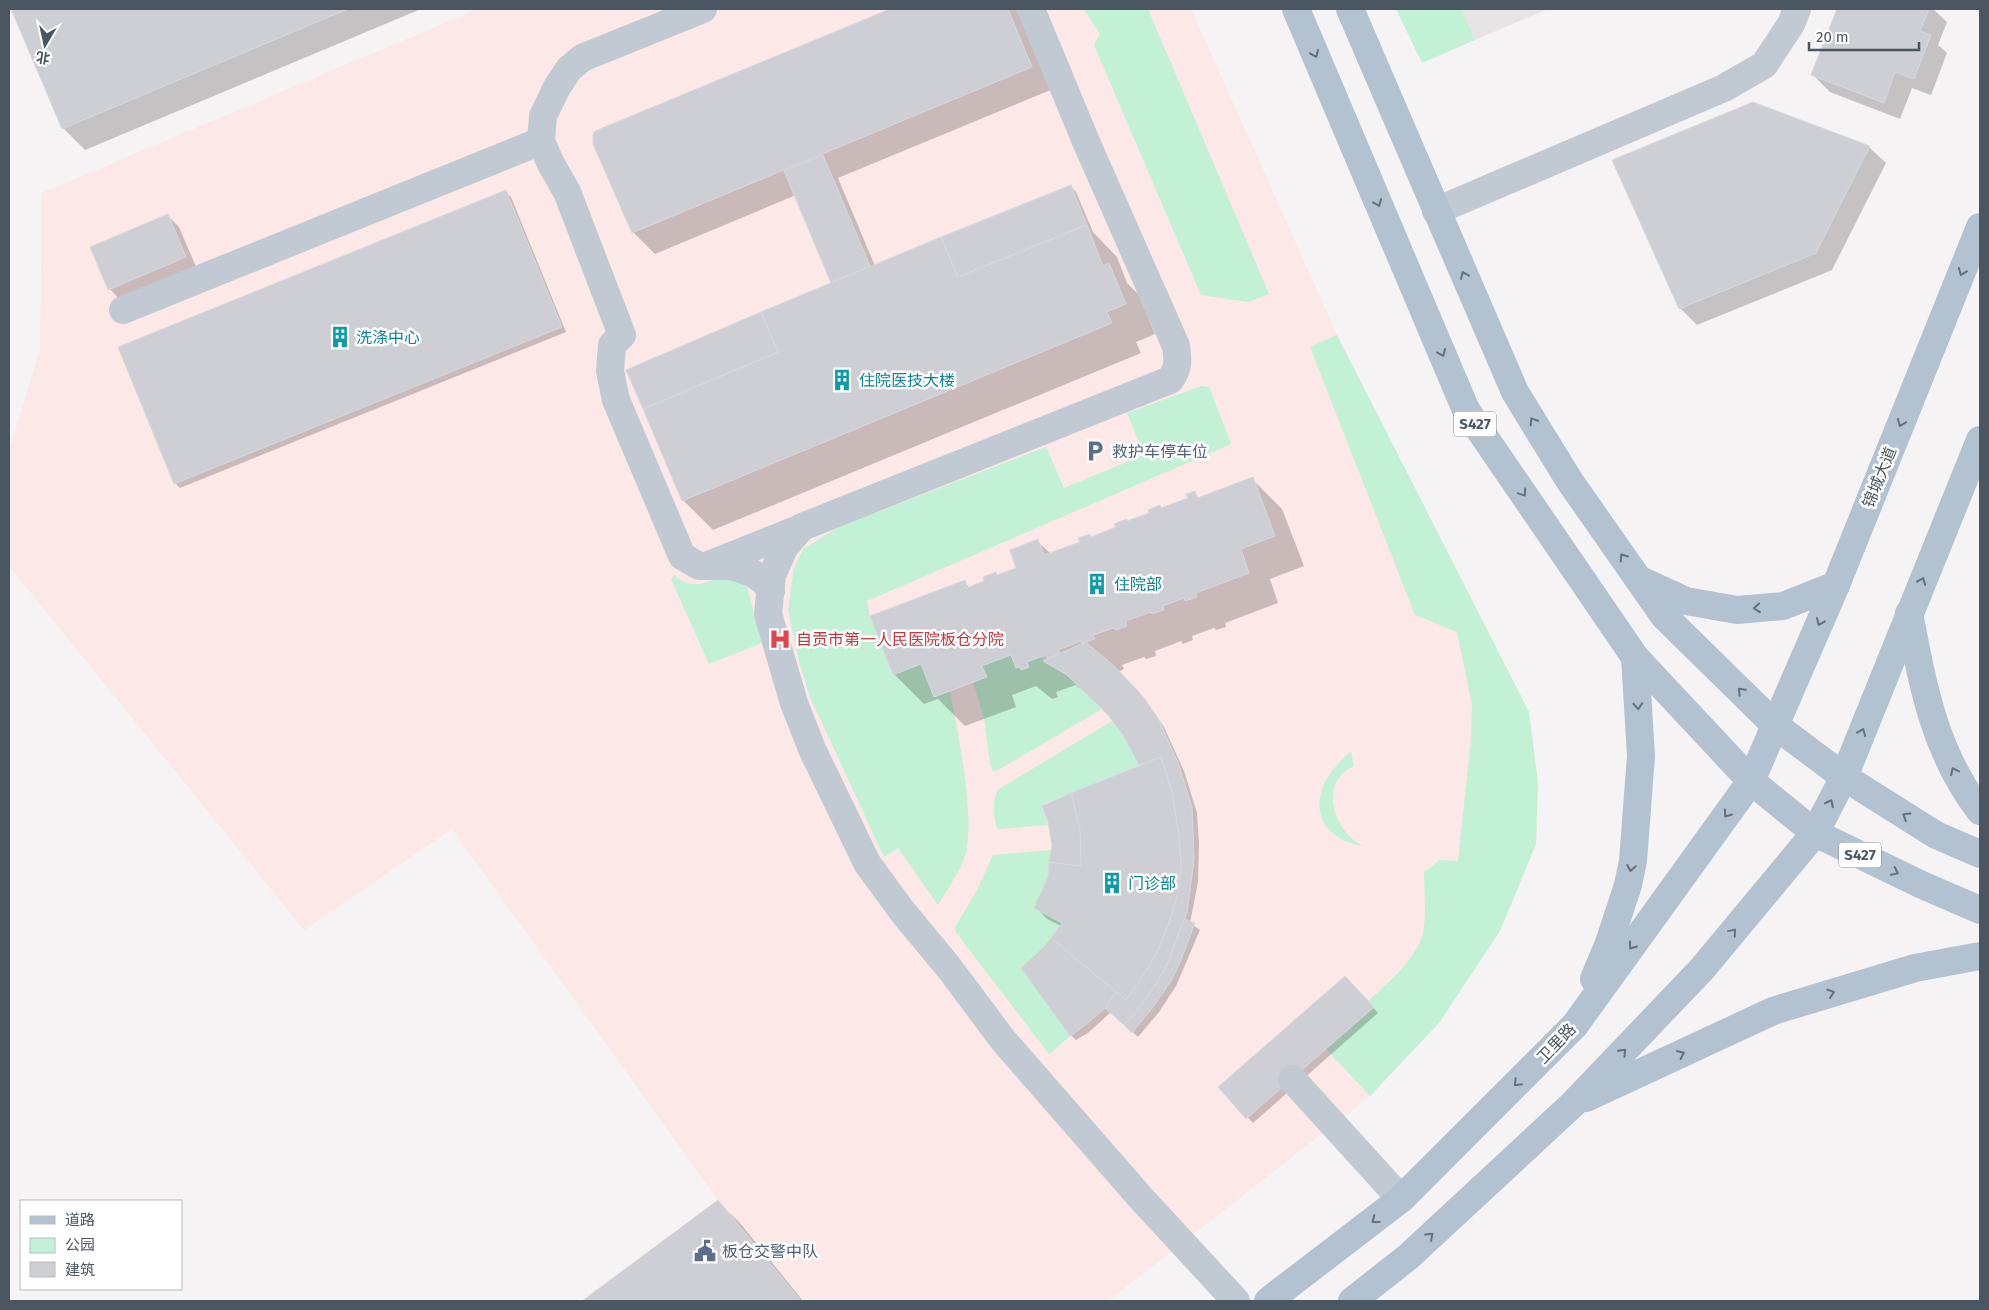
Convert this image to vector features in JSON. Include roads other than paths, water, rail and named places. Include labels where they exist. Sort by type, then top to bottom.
[{"type":"main road","name":"S427","points":[[1296,9],[1466,410],[1635,657],[1751,781],[1815,833],[1922,885],[1980,910]]},
{"type":"main road","points":[[1350,9],[1514,392],[1569,480],[1664,616],[1776,726],[1844,777],[1936,835],[1980,854]]},
{"type":"main road","name":"锦城大道","points":[[1776,726],[1836,585],[1980,227]]},
{"type":"main road","points":[[1352,1301],[1408,1257],[1573,1104],[1702,969],[1815,833],[1844,777],[1980,440]]},
{"type":"main road","points":[[1639,580],[1686,601],[1737,610],[1783,606],[1836,585]]},
{"type":"main road","points":[[1909,613],[1926,698],[1934,726],[1958,779],[1980,811]]},
{"type":"main road","points":[[1575,1025],[1610,943],[1628,885],[1633,861],[1641,756],[1635,657]]},
{"type":"main road","name":"卫里路","points":[[1268,1301],[1401,1199],[1575,1025],[1751,781],[1776,726]]},
{"type":"main road","points":[[1573,1104],[1773,1011],[1915,968],[1980,956]]},
{"type":"lane","points":[[703,9],[582,58],[569,69],[557,87],[543,116],[541,141],[550,162],[567,192],[622,335],[612,345],[610,371],[616,400],[682,556],[699,566],[731,566],[752,573],[764,581],[771,591]]},
{"type":"lane","points":[[706,566],[1170,380],[1177,371],[1176,346],[1087,144],[1031,9]]},
{"type":"lane","points":[[1436,211],[1724,88],[1764,65],[1791,24],[1797,9]]},
{"type":"lane","points":[[123,310],[541,141]]},
{"type":"lane","points":[[802,527],[784,548],[772,575],[768,614],[794,703],[812,749],[867,863],[902,912],[950,969],[1003,1040],[1140,1197],[1236,1301]]},
{"type":"lane","points":[[1292,1079],[1401,1199]]},
{"type":"place","name":"洗涤中心","points":[[340,337]]},
{"type":"place","name":"住院医技大楼","points":[[842,380]]},
{"type":"place","name":"救护车停车位","points":[[1095,451]]},
{"type":"place","name":"住院部","points":[[1097,584]]},
{"type":"place","name":"自贡市第一人民医院板仓分院","points":[[780,639]]},
{"type":"place","name":"门诊部","points":[[1112,883]]},
{"type":"place","name":"板仓交警中队","points":[[705,1251]]}]
